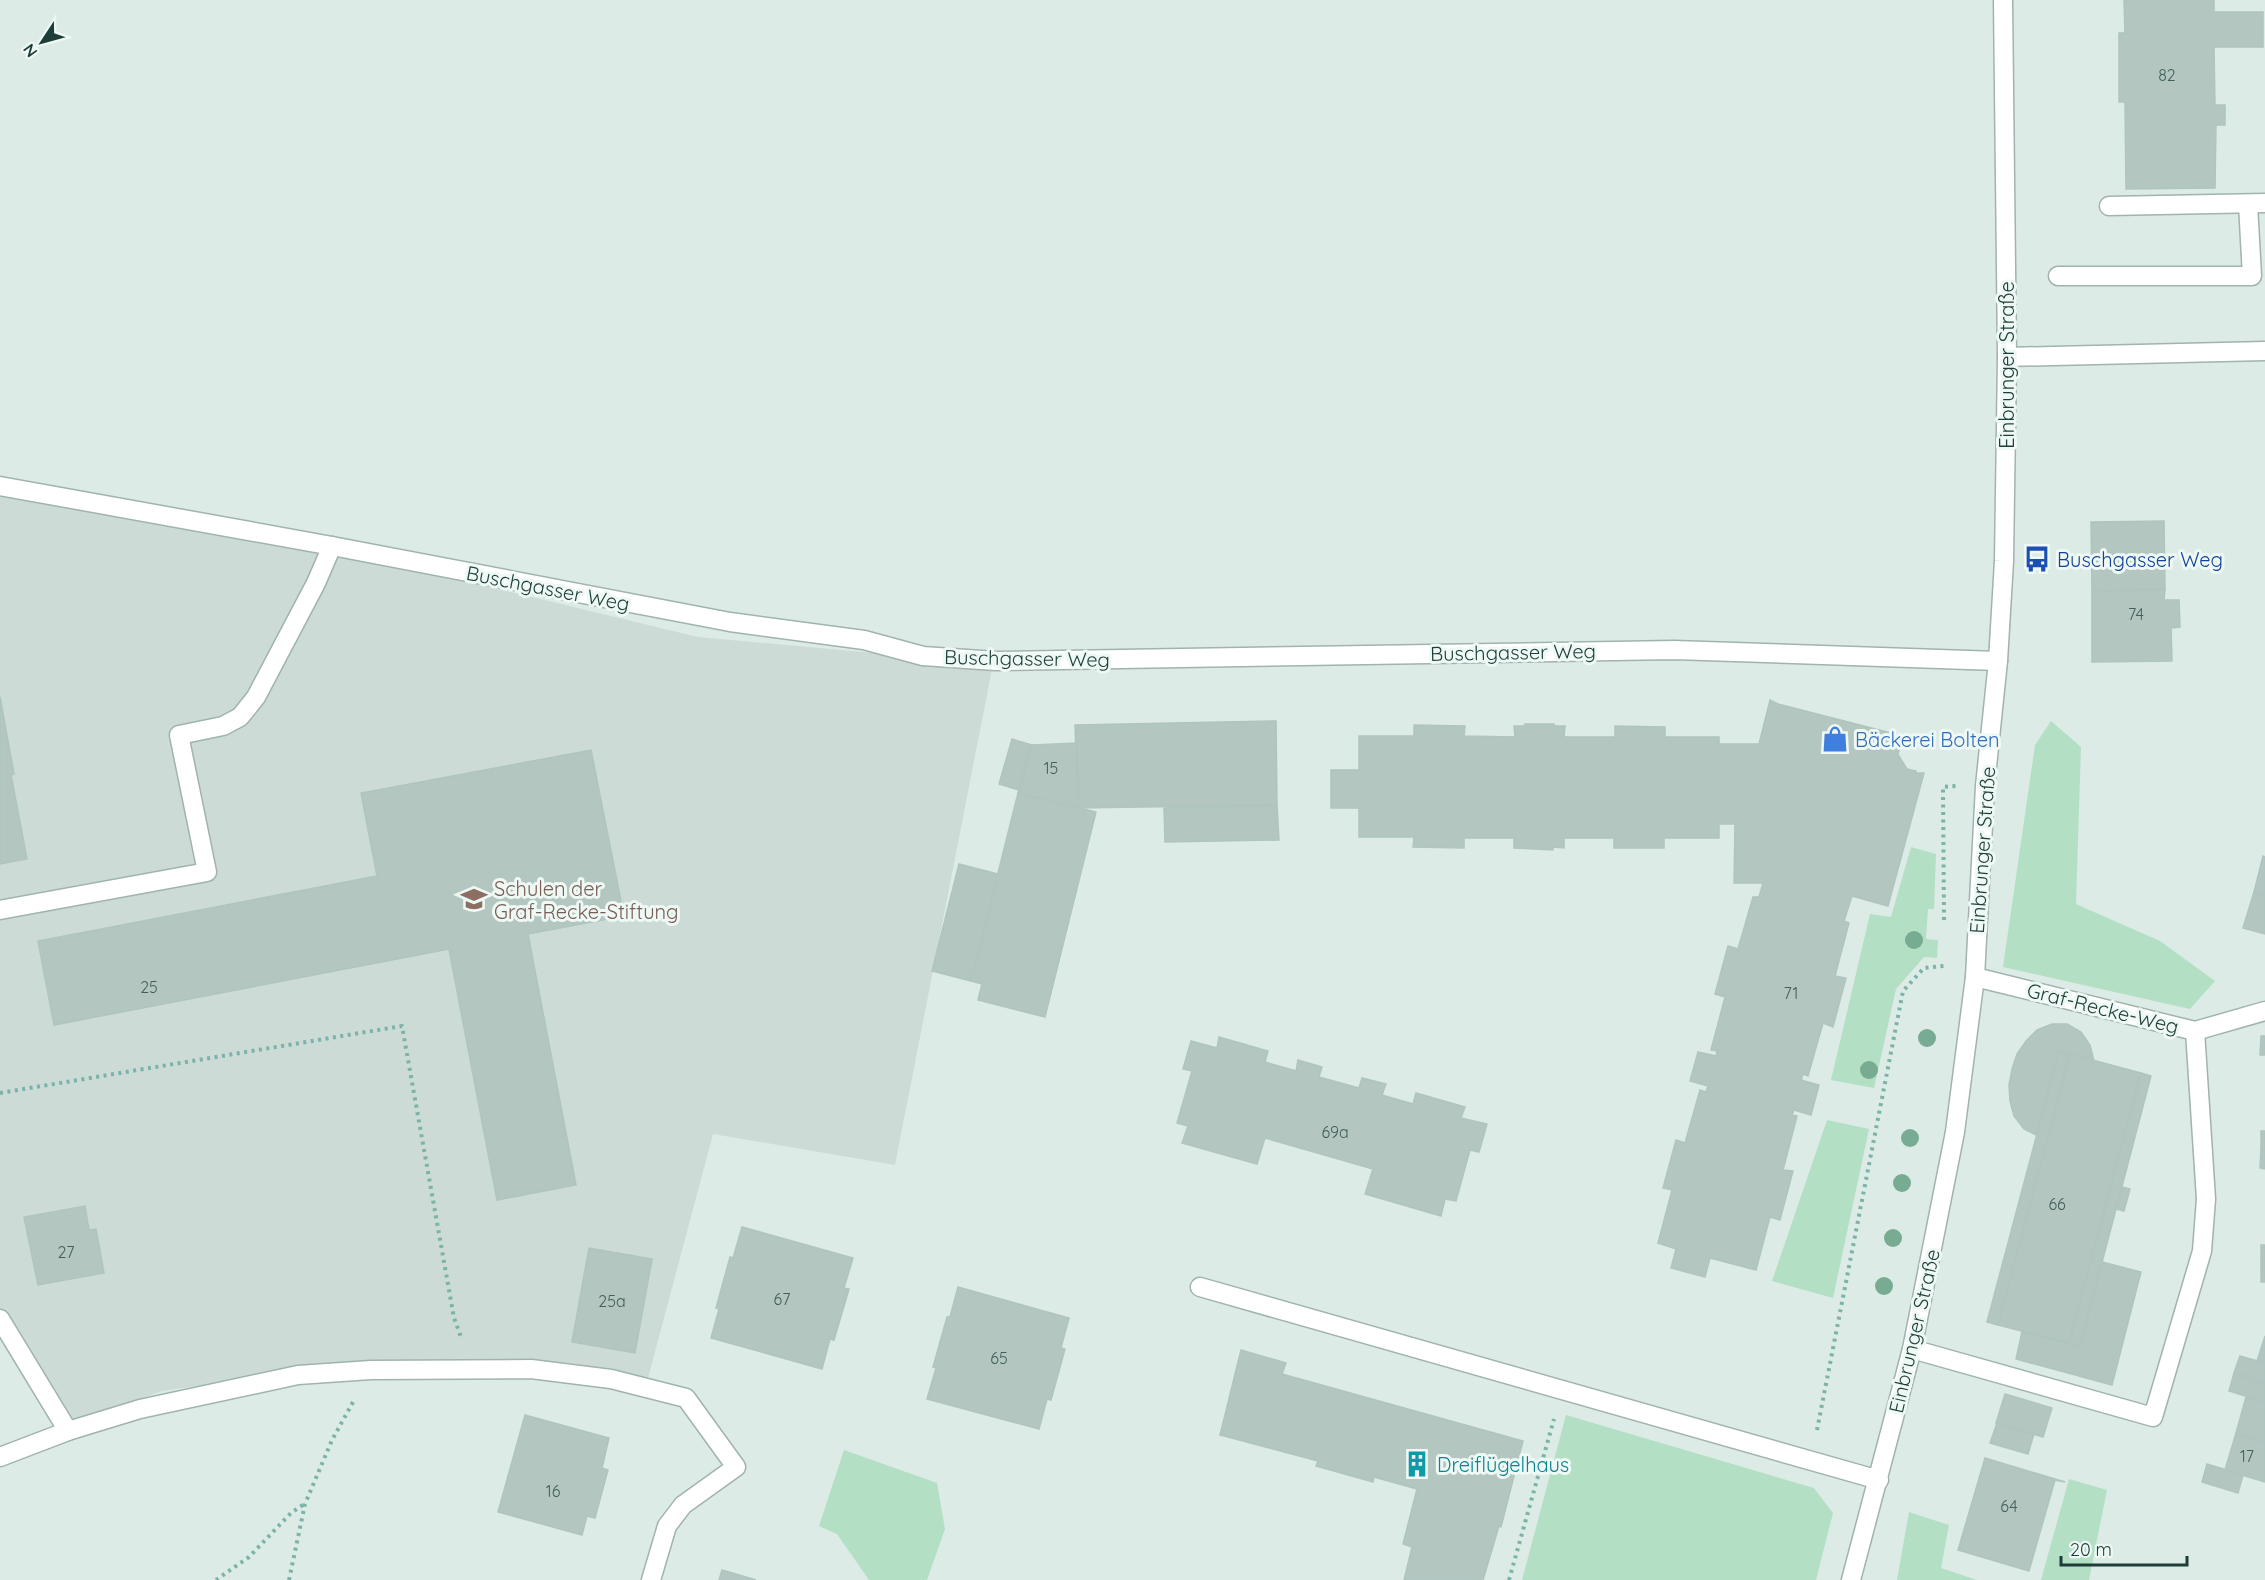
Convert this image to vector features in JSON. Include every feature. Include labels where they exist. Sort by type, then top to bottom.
[{"type":"street","name":"Einbrunger Straße","points":[[1851,1580],[1912,1349],[1955,1132],[1975,977],[1985,786],[1998,661],[2004,561],[2007,357],[2003,0]]},
{"type":"street","points":[[2058,276],[2252,276],[2257,203],[2109,206]]},
{"type":"street","points":[[2007,357],[2265,351]]},
{"type":"street","name":"Buschgasser Weg","points":[[0,486],[332,546],[730,622],[864,640],[922,656],[996,661],[1674,650],[1998,661]]},
{"type":"street","points":[[0,910],[207,873],[179,735],[223,726],[240,717],[256,697],[316,583],[332,546]]},
{"type":"street","name":"Graf-Recke-Weg","points":[[1975,977],[2195,1031],[2265,1011]]},
{"type":"street","points":[[1912,1349],[2153,1417],[2202,1251],[2206,1199],[2195,1031]]},
{"type":"street","points":[[1200,1287],[1879,1479]]},
{"type":"street","points":[[0,1319],[68,1431]]},
{"type":"street","points":[[0,1457],[68,1431],[140,1409],[298,1375],[371,1370],[531,1369],[599,1378],[686,1398],[736,1467],[682,1505],[667,1526],[651,1580]]},
{"type":"path","points":[[1944,931],[1943,787],[1985,786]]},
{"type":"path","points":[[1811,1460],[1904,991],[1924,968],[1944,967],[1944,955]]},
{"type":"path","points":[[0,1093],[402,1026],[454,1318],[473,1369]]},
{"type":"path","points":[[289,1580],[304,1504],[332,1440],[371,1370]]},
{"type":"path","points":[[1509,1580],[1562,1390]]},
{"type":"path","points":[[216,1580],[249,1557],[291,1513],[304,1504]]},
{"type":"shaded area","name":"Schulen der Graf-Recke-Stiftung","points":[[0,490],[336,550],[698,637],[993,664],[895,1165],[713,1134],[647,1382],[373,1361],[162,1391],[67,1426],[0,1326]]},
{"type":"green space","points":[[2051,721],[2081,747],[2076,904],[2160,941],[2215,981],[2190,1009],[2003,967],[2035,745]]},
{"type":"green space","points":[[1911,847],[1936,854],[1934,909],[1928,909],[1926,939],[1938,940],[1937,958],[1924,957],[1896,989],[1874,1088],[1831,1080],[1870,914],[1891,917]]},
{"type":"green space","points":[[1827,1120],[1869,1129],[1833,1298],[1772,1281]]},
{"type":"green space","points":[[1566,1415],[1814,1488],[1833,1513],[1816,1580],[1522,1580]]},
{"type":"green space","points":[[844,1450],[937,1483],[945,1529],[927,1580],[869,1580],[837,1534],[819,1526]]},
{"type":"green space","points":[[2069,1479],[2107,1490],[2089,1580],[2041,1580]]},
{"type":"green space","points":[[1909,1512],[1949,1525],[1941,1568],[1977,1580],[1897,1580]]},
{"type":"building","points":[[2124,0],[2214,0],[2214,12],[2263,12],[2263,47],[2214,47],[2215,105],[2225,105],[2225,125],[2216,125],[2215,188],[2126,189],[2125,102],[2119,102],[2119,33],[2125,33]]},
{"type":"building","points":[[2164,521],[2165,589],[2092,592],[2091,522]]},
{"type":"building","points":[[2165,589],[2164,600],[2179,600],[2180,627],[2171,628],[2172,661],[2092,662],[2092,592]]},
{"type":"building","points":[[0,697],[14,774],[11,775],[27,859],[0,864]]},
{"type":"building","points":[[1770,700],[1903,736],[1898,754],[1907,769],[1916,771],[1916,773],[1924,773],[1888,906],[1852,896],[1844,921],[1849,923],[1835,976],[1846,978],[1833,1027],[1823,1023],[1808,1076],[1803,1074],[1801,1080],[1819,1085],[1811,1115],[1794,1110],[1792,1115],[1797,1116],[1783,1170],[1793,1171],[1780,1220],[1770,1217],[1756,1270],[1710,1258],[1705,1277],[1671,1268],[1676,1249],[1658,1243],[1672,1190],[1663,1188],[1676,1140],[1685,1143],[1700,1090],[1706,1092],[1708,1086],[1690,1081],[1698,1052],[1716,1056],[1717,1051],[1711,1050],[1725,997],[1715,994],[1728,946],[1738,949],[1753,897],[1759,897],[1763,883],[1734,883],[1735,824],[1719,824],[1719,838],[1664,838],[1664,848],[1614,848],[1614,838],[1564,838],[1564,848],[1553,847],[1553,850],[1514,848],[1514,838],[1464,838],[1464,848],[1413,847],[1414,837],[1359,837],[1359,808],[1331,808],[1331,770],[1359,770],[1359,736],[1414,736],[1414,725],[1465,726],[1464,736],[1515,737],[1514,726],[1525,726],[1525,724],[1565,726],[1564,737],[1615,737],[1615,726],[1665,727],[1665,737],[1719,737],[1719,744],[1759,744]]},
{"type":"building","points":[[1276,721],[1277,805],[1078,808],[1075,725]]},
{"type":"building","points":[[1012,739],[1032,745],[1019,790],[999,784]]},
{"type":"building","points":[[1077,743],[1078,808],[1018,793],[1032,745]]},
{"type":"building","points":[[591,750],[624,916],[528,934],[576,1185],[497,1200],[449,949],[54,1025],[38,941],[377,876],[361,793]]},
{"type":"building","points":[[1018,793],[1096,812],[1045,1017],[978,1000],[982,984],[971,981]]},
{"type":"building","points":[[1277,805],[1279,840],[1165,842],[1164,808]]},
{"type":"building","points":[[2263,856],[2265,857],[2265,896],[2254,892]]},
{"type":"building","points":[[959,864],[998,874],[971,981],[932,971]]},
{"type":"building","points":[[2254,892],[2265,896],[2265,934],[2243,928]]},
{"type":"building","points":[[2052,1024],[2067,1024],[2081,1032],[2090,1045],[2094,1061],[2059,1051],[2036,1135],[2024,1129],[2014,1116],[2009,1085],[2017,1054],[2026,1041],[2037,1030]]},
{"type":"building","points":[[2261,1036],[2265,1036],[2265,1055],[2260,1055]]},
{"type":"building","points":[[1219,1037],[1268,1051],[1265,1062],[1296,1071],[1298,1060],[1322,1067],[1319,1077],[1359,1088],[1362,1078],[1386,1084],[1382,1095],[1413,1104],[1416,1093],[1465,1107],[1461,1118],[1487,1124],[1479,1152],[1470,1150],[1456,1201],[1445,1199],[1441,1216],[1365,1194],[1373,1169],[1265,1138],[1257,1164],[1182,1143],[1188,1126],[1177,1123],[1192,1071],[1183,1069],[1191,1041],[1217,1048]]},
{"type":"building","points":[[2059,1051],[2070,1054],[1998,1325],[1987,1322]]},
{"type":"building","points":[[2070,1054],[2141,1073],[2069,1343],[1998,1325]]},
{"type":"building","points":[[2141,1073],[2151,1076],[2080,1346],[2069,1343]]},
{"type":"building","points":[[2261,1131],[2265,1131],[2265,1150],[2261,1150]]},
{"type":"building","points":[[2261,1150],[2265,1150],[2265,1169],[2260,1168]]},
{"type":"building","points":[[2122,1187],[2130,1189],[2124,1211],[2116,1209]]},
{"type":"building","points":[[85,1206],[89,1230],[96,1229],[104,1273],[38,1285],[24,1217]]},
{"type":"building","points":[[742,1227],[853,1258],[844,1288],[849,1289],[834,1340],[830,1339],[822,1369],[711,1338],[719,1309],[716,1308],[730,1257],[733,1258]]},
{"type":"building","points":[[2261,1245],[2265,1245],[2265,1264],[2261,1264]]},
{"type":"building","points":[[589,1248],[652,1259],[635,1353],[572,1342]]},
{"type":"building","points":[[2102,1262],[2141,1272],[2112,1385],[2016,1359],[2022,1332],[2080,1346]]},
{"type":"building","points":[[2261,1264],[2265,1264],[2265,1282],[2261,1282]]},
{"type":"building","points":[[958,1287],[1069,1318],[1061,1348],[1065,1349],[1051,1400],[1047,1399],[1039,1429],[927,1399],[936,1368],[933,1367]]},
{"type":"building","points":[[2265,1336],[2265,1363],[2257,1361]]},
{"type":"building","name":"Dreiflügelhaus","points":[[1241,1350],[1286,1363],[1282,1374],[1523,1441],[1501,1527],[1499,1526],[1483,1580],[1404,1580],[1412,1547],[1403,1544],[1417,1489],[1374,1477],[1373,1482],[1316,1466],[1318,1461],[1220,1435]]},
{"type":"building","points":[[2240,1356],[2265,1363],[2265,1383],[2234,1373]]},
{"type":"building","points":[[2234,1373],[2265,1383],[2265,1402],[2229,1391]]},
{"type":"building","points":[[2005,1394],[2052,1408],[2043,1437],[1996,1423]]},
{"type":"building","points":[[2246,1397],[2265,1402],[2265,1442],[2236,1433]]},
{"type":"building","points":[[525,1415],[609,1438],[602,1468],[608,1470],[595,1518],[587,1516],[582,1535],[498,1512]]},
{"type":"building","points":[[1997,1423],[2034,1434],[2028,1454],[1990,1443]]},
{"type":"building","points":[[2236,1433],[2265,1442],[2265,1482],[2225,1470]]},
{"type":"building","points":[[1985,1458],[2065,1482],[2055,1480],[2029,1571],[1958,1550]]},
{"type":"building","points":[[2207,1464],[2243,1475],[2238,1493],[2202,1482]]},
{"type":"building","points":[[722,1570],[756,1580],[719,1580]]},
{"type":"place","name":"Buschgasser Weg","points":[[2037,559]]},
{"type":"place","name":"Bäckerei Bolten","points":[[1835,739]]},
{"type":"place","name":"Schulen der Graf-Recke-Stiftung","points":[[474,899]]},
{"type":"place","name":"Dreiflügelhaus","points":[[1417,1464]]}]
